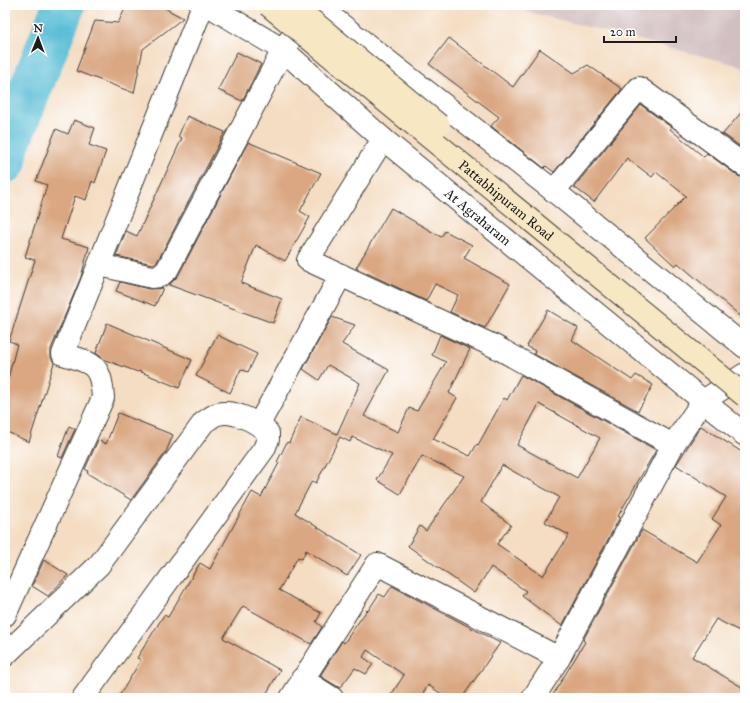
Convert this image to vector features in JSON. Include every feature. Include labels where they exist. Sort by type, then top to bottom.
[{"type":"street","points":[[5,615],[103,398],[102,379],[89,362],[63,354],[100,265],[203,5]]},
{"type":"street","name":"At Agraharam","points":[[208,5],[283,50],[384,139],[745,435]]},
{"type":"street","name":"Pattabhipuram Road","points":[[268,5],[745,396]]},
{"type":"street","name":"Pattabhipuram Road","points":[[293,5],[745,378]]},
{"type":"street","points":[[100,265],[152,277],[160,276],[166,270],[283,50],[315,5],[554,191],[745,347]]},
{"type":"street","points":[[554,191],[639,88],[745,166]]},
{"type":"street","points":[[384,139],[308,260],[496,347],[673,445]]},
{"type":"street","points":[[259,424],[341,275]]},
{"type":"street","points":[[533,698],[559,658],[673,445],[703,401],[745,374]]},
{"type":"street","points":[[5,655],[99,565],[204,422],[216,414],[229,413],[259,424],[268,433],[268,439],[264,449],[83,698]]},
{"type":"street","points":[[291,698],[377,564],[559,658]]},
{"type":"street","points":[[302,679],[332,698]]},
{"type":"shaded area","points":[[501,5],[745,5],[745,67],[655,44]]},
{"type":"building","points":[[127,5],[159,5],[183,18],[143,49],[134,93],[76,71],[95,21],[118,23]]},
{"type":"building","points":[[449,38],[513,87],[540,49],[574,73],[588,65],[622,89],[554,172],[546,166],[544,168],[491,126],[499,117],[429,64]]},
{"type":"building","points":[[237,52],[261,64],[242,101],[218,90]]},
{"type":"building","points":[[641,105],[671,127],[670,129],[704,157],[707,153],[738,176],[745,178],[745,320],[678,263],[675,266],[645,238],[686,196],[656,172],[652,177],[627,158],[594,202],[574,187]]},
{"type":"building","points":[[745,108],[745,150],[723,134]]},
{"type":"building","points":[[187,116],[225,132],[157,262],[153,264],[116,256],[126,231],[137,236],[182,138],[178,137]]},
{"type":"building","points":[[74,120],[95,128],[89,145],[106,151],[95,183],[92,181],[86,200],[75,196],[61,239],[89,247],[81,277],[51,349],[51,357],[54,363],[29,442],[5,431],[5,390],[17,344],[9,341],[35,260],[25,257],[47,185],[36,181],[56,129],[68,134]]},
{"type":"building","points":[[248,142],[321,173],[300,211],[310,217],[285,261],[256,245],[241,283],[282,299],[273,323],[169,285],[178,276]]},
{"type":"building","points":[[391,208],[441,237],[445,231],[472,245],[464,258],[510,284],[485,328],[450,312],[458,295],[435,284],[426,301],[356,268]]},
{"type":"building","points":[[120,282],[149,289],[163,288],[155,306],[116,291]]},
{"type":"building","points":[[548,310],[578,328],[572,340],[632,380],[636,375],[653,385],[638,411],[534,354],[535,351],[527,346]]},
{"type":"building","points":[[332,317],[355,325],[342,344],[389,370],[364,416],[398,432],[409,408],[417,411],[446,362],[432,355],[440,335],[470,349],[449,393],[457,398],[433,439],[470,456],[477,444],[478,445],[504,398],[507,400],[521,375],[656,450],[618,516],[620,517],[562,626],[522,596],[526,591],[491,567],[474,593],[408,546],[420,526],[426,531],[464,476],[422,456],[400,494],[377,480],[392,455],[352,437],[350,442],[340,437],[316,483],[312,481],[295,513],[361,555],[347,576],[306,550],[302,559],[298,557],[279,590],[321,613],[316,622],[322,627],[311,644],[243,606],[223,638],[280,670],[264,698],[118,698],[141,660],[137,658],[164,615],[168,617],[200,563],[210,569],[252,492],[261,497],[279,463],[277,462],[287,442],[289,443],[301,417],[337,434],[360,383],[328,365],[319,380],[303,369]],"holes":[[[539,404],[600,438],[577,478],[517,445]],[[502,465],[559,497],[545,522],[569,535],[543,576],[497,544],[511,525],[481,502]]]},
{"type":"building","points":[[107,323],[192,360],[179,388],[139,371],[138,372],[105,360],[96,353]]},
{"type":"building","points":[[217,335],[257,354],[248,372],[241,369],[230,393],[196,376]]},
{"type":"building","points":[[118,413],[173,435],[166,452],[131,500],[87,473],[88,471],[85,469],[98,440],[106,444]]},
{"type":"building","points":[[69,426],[75,429],[62,458],[58,456]]},
{"type":"building","points":[[701,426],[745,454],[745,634],[716,619],[692,657],[745,689],[745,698],[551,698],[585,642],[583,640],[642,530],[697,562],[721,525],[712,519],[726,497],[676,465]]},
{"type":"building","points":[[44,560],[68,575],[48,596],[32,586]]},
{"type":"building","points":[[392,586],[500,643],[462,698],[448,698],[428,685],[420,698],[389,698],[404,675],[367,650],[363,657],[373,664],[366,674],[355,668],[340,688],[320,676],[342,641],[344,643],[379,594],[385,597]]},
{"type":"waterway","points":[[5,162],[8,145],[64,5]]}]
